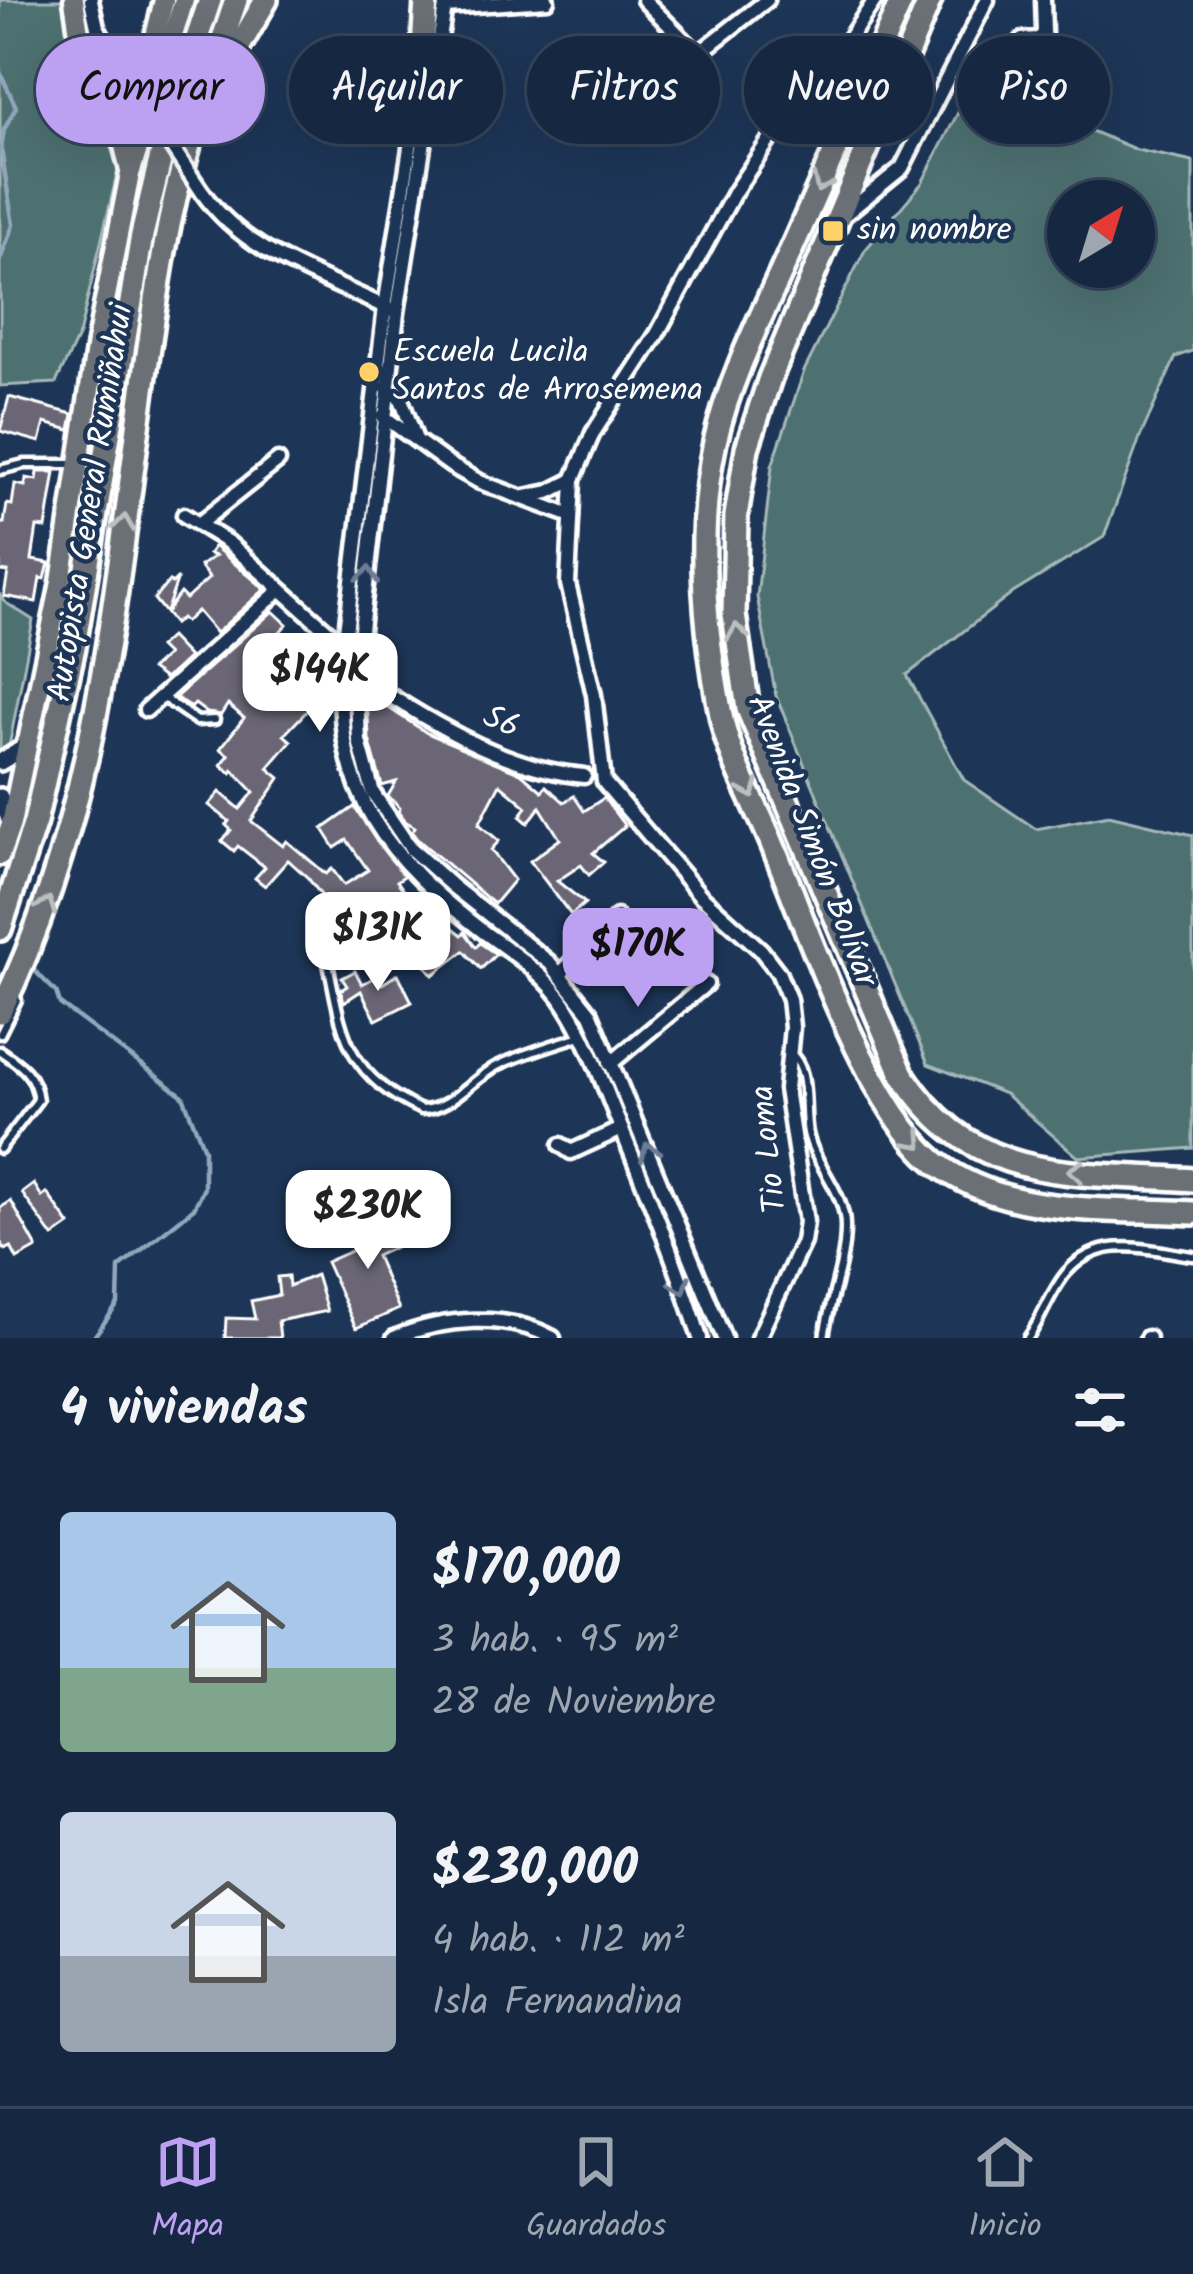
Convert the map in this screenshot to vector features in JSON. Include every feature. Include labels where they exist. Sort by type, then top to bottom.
[{"type":"highway","name":"Autopista General Rumiñahui","points":[[0,929],[35,822],[74,647],[142,236],[171,115],[210,0]]},
{"type":"highway","name":"Autopista General Rumiñahui","points":[[224,36],[236,0]]},
{"type":"highway","points":[[245,36],[266,0]]},
{"type":"highway","name":"Avenida Simón Bolívar","points":[[902,0],[737,370],[716,441],[705,512],[705,619],[723,727],[855,1042],[881,1095],[913,1141],[945,1170],[988,1192],[1028,1202],[1193,1213]]},
{"type":"highway","name":"Avenida Simón Bolívar","points":[[930,0],[770,378],[747,448],[736,516],[734,614],[748,709],[902,1075],[922,1104],[964,1142],[1006,1161],[1036,1168],[1193,1180]]},
{"type":"highway","points":[[430,36],[439,2]]},
{"type":"highway","name":"Autopista General Rumiñahui","points":[[0,1012],[49,901],[72,816],[104,662],[165,244],[188,144]]},
{"type":"main road","points":[[74,0],[79,33],[115,107],[130,174]]},
{"type":"main road","points":[[155,36],[164,0]]},
{"type":"main road","points":[[172,36],[184,0]]},
{"type":"main road","points":[[0,855],[31,732],[97,342],[139,144]]},
{"type":"street","points":[[92,0],[97,27],[123,74],[202,192],[235,231],[269,254],[391,310]]},
{"type":"street","points":[[391,310],[440,32],[439,2],[548,0]]},
{"type":"street","points":[[644,0],[698,54],[767,0]]},
{"type":"street","points":[[523,497],[549,492],[573,480],[593,433],[657,334],[735,191],[772,136],[823,78],[874,0]]},
{"type":"street","points":[[838,219],[902,168],[987,0]]},
{"type":"street","points":[[1042,36],[1043,0]]},
{"type":"street","points":[[438,36],[440,32]]},
{"type":"street","points":[[412,144],[384,386],[387,418],[356,674],[359,741],[383,813],[428,866],[561,973],[591,1014],[724,1338]]},
{"type":"street","points":[[384,386],[373,407],[342,664],[346,747],[362,799],[374,824],[423,884],[563,1000],[622,1129],[700,1338]]},
{"type":"street","points":[[384,386],[401,399],[417,441]]},
{"type":"street","points":[[373,407],[480,482],[571,516]]},
{"type":"street","points":[[200,523],[278,461]]},
{"type":"street","name":"Tio Loma","points":[[573,480],[568,584],[594,695],[604,782],[700,895],[761,950],[778,972],[789,999],[786,1089],[806,1222],[803,1242],[758,1338]]},
{"type":"street","points":[[184,515],[250,560],[359,658]]},
{"type":"street","points":[[146,710],[280,590]]},
{"type":"street","name":"S6","points":[[342,664],[440,726],[518,760],[584,776]]},
{"type":"street","points":[[0,762],[22,749],[31,732]]},
{"type":"street","points":[[0,797],[11,824]]},
{"type":"street","points":[[561,973],[617,917]]},
{"type":"street","points":[[598,1073],[706,984]]},
{"type":"street","points":[[561,1144],[571,1152],[584,1149],[622,1129]]},
{"type":"street","points":[[660,1226],[677,1221]]},
{"type":"street","points":[[394,1338],[444,1322],[502,1322],[553,1338]]},
{"type":"lane","points":[[0,470],[24,464],[80,464]]},
{"type":"lane","points":[[161,696],[197,721],[215,720]]},
{"type":"lane","points":[[316,919],[326,945],[334,1007],[356,1061],[387,1091],[413,1107],[432,1110],[520,1055],[583,1036]]},
{"type":"lane","points":[[0,1034],[17,1000],[13,986]]},
{"type":"lane","points":[[0,1051],[29,1073],[38,1100],[0,1149]]},
{"type":"lane","points":[[790,1053],[801,1064],[809,1138],[841,1200],[846,1223],[824,1338]]},
{"type":"lane","points":[[1028,1338],[1066,1273],[1087,1255],[1110,1246],[1193,1256]]},
{"type":"green space","points":[[0,0],[65,0],[76,36],[36,36],[36,144],[110,144],[118,170],[79,335],[56,383],[0,386]]},
{"type":"green space","points":[[957,115],[957,144],[1110,144],[1110,139],[1193,162],[1193,351],[1176,357],[1104,537],[1013,593],[907,675],[964,780],[1036,829],[1109,815],[1193,835],[1193,1148],[1078,1157],[1005,1094],[928,1064],[776,696],[757,597],[772,466],[804,371],[865,250],[922,183]]},
{"type":"green space","points":[[0,595],[33,620],[9,747],[0,753]]},
{"type":"building","points":[[9,397],[73,414],[70,430],[45,423],[40,442],[0,431]]},
{"type":"building","points":[[38,472],[55,472],[46,528],[37,527],[32,560],[49,563],[45,579],[40,578],[36,602],[4,596],[8,572],[0,571],[0,523],[4,523],[7,504],[12,505],[15,484],[25,486],[26,478],[37,480]]},
{"type":"building","points":[[214,546],[265,589],[216,633],[197,611],[185,622],[181,618],[174,624],[154,599],[169,581],[172,584],[178,578],[166,612],[180,593],[186,599],[209,578],[200,566],[215,556],[209,554]]},
{"type":"building","points":[[273,611],[287,624],[268,645],[283,664],[303,638],[316,648],[313,652],[332,661],[331,680],[284,735],[291,741],[268,768],[280,778],[251,821],[283,846],[287,841],[326,874],[332,869],[344,885],[368,870],[347,840],[335,848],[323,829],[354,807],[404,876],[397,881],[421,914],[431,902],[444,914],[441,918],[462,935],[465,932],[476,947],[480,943],[496,954],[481,969],[464,951],[433,975],[423,963],[432,956],[407,935],[419,921],[400,902],[372,916],[383,934],[371,942],[375,949],[351,963],[345,952],[349,950],[319,909],[328,904],[308,878],[288,860],[265,886],[255,878],[265,867],[238,846],[234,851],[222,841],[231,830],[226,825],[229,821],[209,805],[220,792],[240,809],[254,792],[233,770],[221,765],[229,755],[220,749],[244,718],[228,704],[221,715],[207,713],[195,704],[191,708],[176,697]]},
{"type":"building","points":[[170,637],[189,657],[165,679],[151,669],[167,655],[159,647]]},
{"type":"building","points":[[367,694],[427,733],[521,773],[542,791],[546,786],[564,802],[574,796],[584,811],[604,798],[625,826],[593,853],[604,862],[589,875],[581,865],[557,881],[585,903],[571,915],[530,861],[560,839],[540,807],[528,823],[520,816],[527,807],[500,784],[479,824],[499,841],[491,850],[514,880],[494,904],[417,839],[412,832],[415,827],[405,821],[388,796],[396,782],[382,786],[369,739]]},
{"type":"building","points":[[355,971],[362,984],[378,976],[382,984],[398,974],[412,1002],[376,1020],[361,991],[344,1002],[341,990],[347,986],[342,978]]},
{"type":"building","points":[[34,1184],[42,1197],[47,1193],[70,1225],[53,1237],[22,1193]]},
{"type":"building","points":[[11,1201],[37,1248],[17,1259],[11,1247],[5,1250],[0,1241],[0,1208]]},
{"type":"building","points":[[396,1206],[405,1226],[393,1231],[399,1245],[376,1256],[399,1309],[356,1328],[326,1262],[364,1245],[360,1236],[378,1228],[373,1216]]},
{"type":"building","points":[[316,1275],[327,1311],[278,1321],[280,1338],[225,1338],[226,1318],[255,1319],[251,1301],[279,1295],[277,1277],[288,1276],[289,1286]]},
{"type":"waterway","points":[[0,72],[16,107],[1,149],[13,225],[0,260]]},
{"type":"waterway","points":[[35,971],[56,992],[60,1004],[183,1096],[204,1149],[204,1188],[194,1208],[119,1268],[118,1304],[93,1338]]},
{"type":"place","name":"sin nombre","points":[[833,231]]},
{"type":"place","name":"Escuela Lucila Santos de Arrosemena","points":[[369,372]]}]
